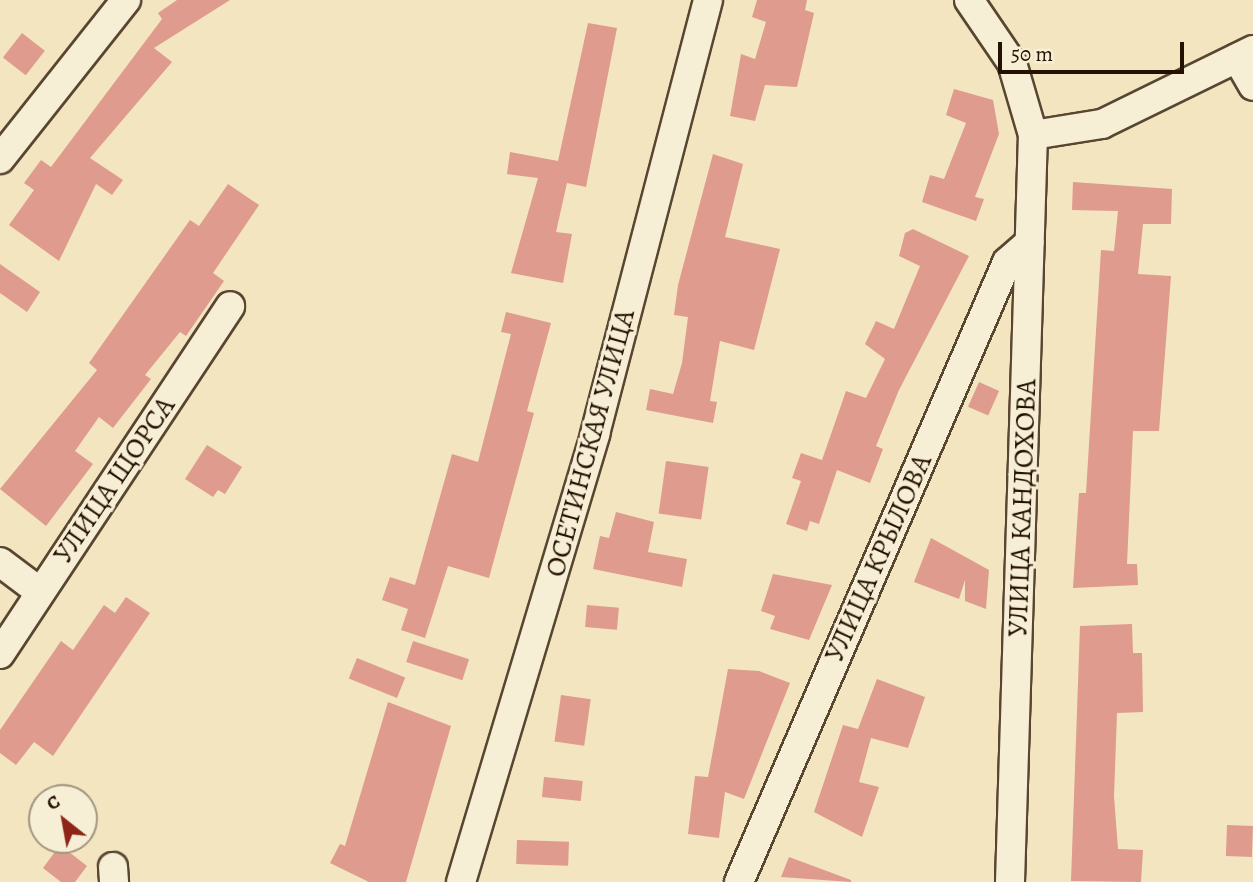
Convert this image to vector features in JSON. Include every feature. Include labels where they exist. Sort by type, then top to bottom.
[{"type":"street","points":[[0,159],[126,0]]},
{"type":"street","name":"ОСЕТИНСКАЯ УЛИЦА","points":[[460,882],[595,434],[708,0]]},
{"type":"street","name":"УЛИЦА КАНДОХОВА","points":[[969,0],[1012,63],[1033,135],[1010,882]]},
{"type":"street","points":[[1033,135],[1102,124],[1245,54],[1253,86]]},
{"type":"street","name":"УЛИЦА КРЫЛОВА","points":[[739,882],[1007,262],[1030,242]]},
{"type":"street","name":"УЛИЦА ЩОРСА","points":[[0,654],[230,306]]},
{"type":"street","points":[[0,562],[40,592]]},
{"type":"building","points":[[177,0],[230,0],[154,48],[172,62],[90,158],[123,180],[112,195],[96,184],[59,261],[9,225],[34,190],[24,183],[41,160],[51,167],[162,19],[158,13]]},
{"type":"building","points":[[757,0],[807,0],[805,10],[814,13],[797,87],[765,85],[755,121],[730,116],[741,54],[755,59],[766,22],[752,17]]},
{"type":"building","points":[[588,23],[617,28],[586,187],[567,183],[556,232],[572,234],[563,283],[511,273],[538,178],[507,174],[510,152],[558,161]]},
{"type":"building","points":[[22,33],[45,51],[26,75],[3,57]]},
{"type":"building","points":[[954,89],[993,100],[999,134],[975,197],[984,199],[976,221],[922,202],[930,175],[944,179],[966,123],[946,115]]},
{"type":"building","points":[[713,154],[743,164],[725,237],[780,249],[754,350],[720,341],[710,401],[717,402],[713,423],[646,410],[650,389],[673,394],[682,363],[688,317],[674,315],[678,285]]},
{"type":"building","points":[[1073,182],[1172,189],[1171,224],[1143,224],[1138,274],[1171,276],[1159,431],[1133,431],[1127,564],[1137,564],[1138,585],[1073,588],[1079,493],[1086,493],[1101,250],[1114,251],[1118,211],[1072,210]]},
{"type":"building","points":[[228,184],[259,205],[213,273],[224,281],[186,336],[180,332],[145,375],[151,379],[113,428],[99,417],[75,451],[93,464],[46,526],[0,489],[97,370],[89,363],[190,220],[199,226]]},
{"type":"building","points":[[913,229],[969,256],[899,390],[876,446],[883,449],[870,483],[837,470],[819,524],[810,521],[807,531],[786,524],[801,481],[792,478],[801,453],[822,460],[846,391],[866,398],[885,359],[865,344],[876,321],[894,329],[920,266],[899,256],[905,233]]},
{"type":"building","points":[[0,264],[40,292],[27,312],[0,293]]},
{"type":"building","points":[[506,312],[551,323],[527,411],[534,413],[489,578],[448,566],[425,638],[401,630],[408,609],[382,600],[390,577],[415,585],[452,454],[478,462],[511,334],[501,332]]},
{"type":"building","points":[[979,382],[999,391],[988,416],[968,407]]},
{"type":"building","points":[[207,445],[242,467],[225,494],[218,490],[213,497],[185,479]]},
{"type":"building","points":[[666,461],[709,467],[701,519],[659,513]]},
{"type":"building","points":[[616,512],[654,522],[648,552],[687,559],[682,587],[593,569],[600,536],[609,538]]},
{"type":"building","points":[[931,538],[989,570],[986,609],[965,601],[965,580],[959,599],[914,582]]},
{"type":"building","points":[[773,574],[832,585],[809,640],[770,629],[775,616],[761,611]]},
{"type":"building","points":[[126,597],[150,613],[53,756],[34,742],[16,765],[0,753],[0,730],[61,641],[73,650],[104,605],[115,613]]},
{"type":"building","points":[[587,605],[619,608],[617,630],[585,627]]},
{"type":"building","points":[[1132,624],[1133,653],[1142,653],[1143,712],[1117,713],[1114,796],[1118,849],[1143,850],[1141,882],[1071,881],[1080,626]]},
{"type":"building","points":[[413,641],[469,659],[462,680],[406,662]]},
{"type":"building","points":[[357,658],[405,677],[397,698],[349,678]]},
{"type":"building","points":[[728,669],[759,671],[790,683],[744,799],[725,792],[719,838],[688,834],[695,776],[708,777]]},
{"type":"building","points":[[877,679],[925,697],[908,748],[871,738],[859,782],[879,787],[862,837],[814,812],[843,725],[858,729]]},
{"type":"building","points":[[561,695],[591,699],[584,746],[554,742]]},
{"type":"building","points":[[388,702],[451,726],[406,882],[369,882],[330,863],[340,844],[345,846]]},
{"type":"building","points":[[544,777],[583,781],[581,801],[542,797]]},
{"type":"building","points":[[1227,825],[1253,826],[1252,857],[1226,856]]},
{"type":"building","points":[[517,840],[569,842],[568,866],[516,864]]},
{"type":"building","points":[[53,854],[72,854],[87,866],[75,882],[61,882],[43,868]]},
{"type":"building","points":[[789,857],[851,880],[851,882],[781,877]]}]
